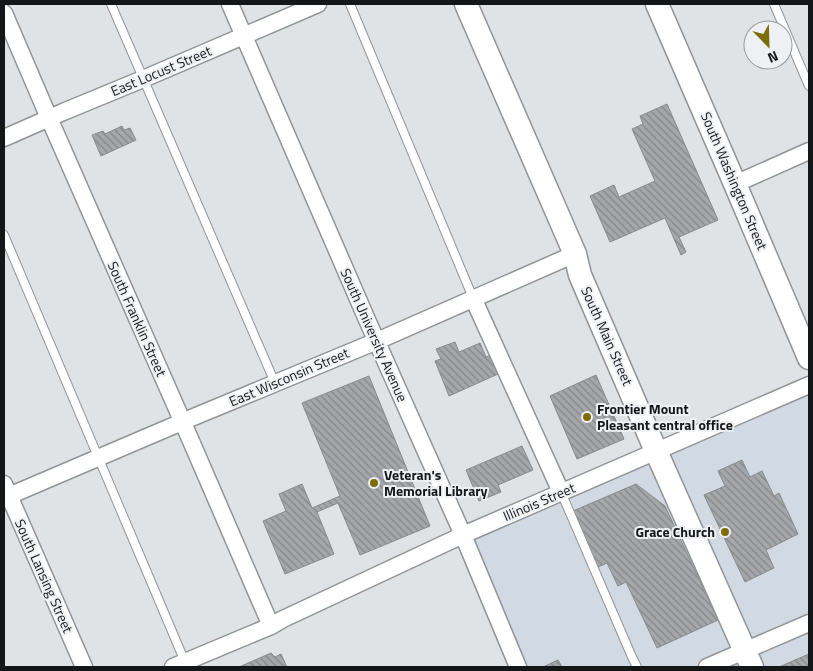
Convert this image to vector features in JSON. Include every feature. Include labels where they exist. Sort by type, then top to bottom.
[{"type":"street","name":"South University Avenue","points":[[230,4],[463,535],[518,667]]},
{"type":"street","name":"East Locust Street","points":[[4,138],[318,4]]},
{"type":"street","name":"South Main Street","points":[[466,4],[575,254],[580,275],[656,451],[749,659]]},
{"type":"street","name":"South Washington Street","points":[[657,4],[809,358]]},
{"type":"street","name":"South Franklin Street","points":[[4,12],[48,118],[271,626]]},
{"type":"street","points":[[735,184],[809,151]]},
{"type":"street","name":"East Wisconsin Street","points":[[5,493],[98,458],[377,341],[575,254]]},
{"type":"street","points":[[473,298],[561,492]]},
{"type":"street","name":"Illinois Street","points":[[179,665],[271,626],[282,618],[463,535],[809,385]]},
{"type":"street","name":"South Lansing Street","points":[[5,493],[84,667]]},
{"type":"street","points":[[707,667],[749,659],[809,623]]},
{"type":"lane","points":[[111,4],[275,383]]},
{"type":"lane","points":[[350,4],[473,298]]},
{"type":"lane","points":[[774,4],[809,86]]},
{"type":"lane","points":[[4,235],[98,458],[179,665]]},
{"type":"lane","points":[[561,492],[637,667]]},
{"type":"shaded area","points":[[809,385],[809,667],[518,667],[463,535]]},
{"type":"building","points":[[667,104],[718,220],[679,237],[686,252],[681,255],[665,218],[610,242],[590,196],[614,185],[619,197],[655,181],[632,129],[643,124],[640,116]]},
{"type":"building","points":[[122,126],[124,130],[130,128],[136,140],[101,156],[92,135],[103,131],[105,134]]},
{"type":"building","points":[[455,342],[459,352],[480,343],[486,357],[491,355],[498,374],[449,396],[435,361],[441,359],[436,349]]},
{"type":"building","name":"Frontier Mount Pleasant central office","points":[[596,375],[624,439],[577,459],[550,396]]},
{"type":"building","points":[[369,376],[430,526],[360,555],[338,503],[317,512],[334,554],[285,574],[263,521],[286,511],[279,494],[302,484],[312,508],[340,496],[302,403]]},
{"type":"building","points":[[522,446],[533,470],[498,485],[501,492],[479,501],[466,470]]},
{"type":"building","points":[[742,460],[750,477],[762,471],[774,496],[779,493],[798,534],[766,550],[774,568],[745,582],[704,495],[725,486],[718,471]]},
{"type":"building","points":[[636,484],[665,506],[718,620],[657,648],[626,582],[618,586],[607,563],[598,567],[573,511]]},
{"type":"building","points":[[271,653],[275,657],[281,654],[287,667],[239,667]]},
{"type":"building","points":[[809,654],[809,667],[779,667]]},
{"type":"building","points":[[558,660],[562,667],[545,667],[545,666]]},
{"type":"place","name":"Frontier Mount Pleasant central office","points":[[587,417]]},
{"type":"place","name":"Veteran's Memorial Library","points":[[374,483]]},
{"type":"place","name":"Grace Church","points":[[725,532]]}]
